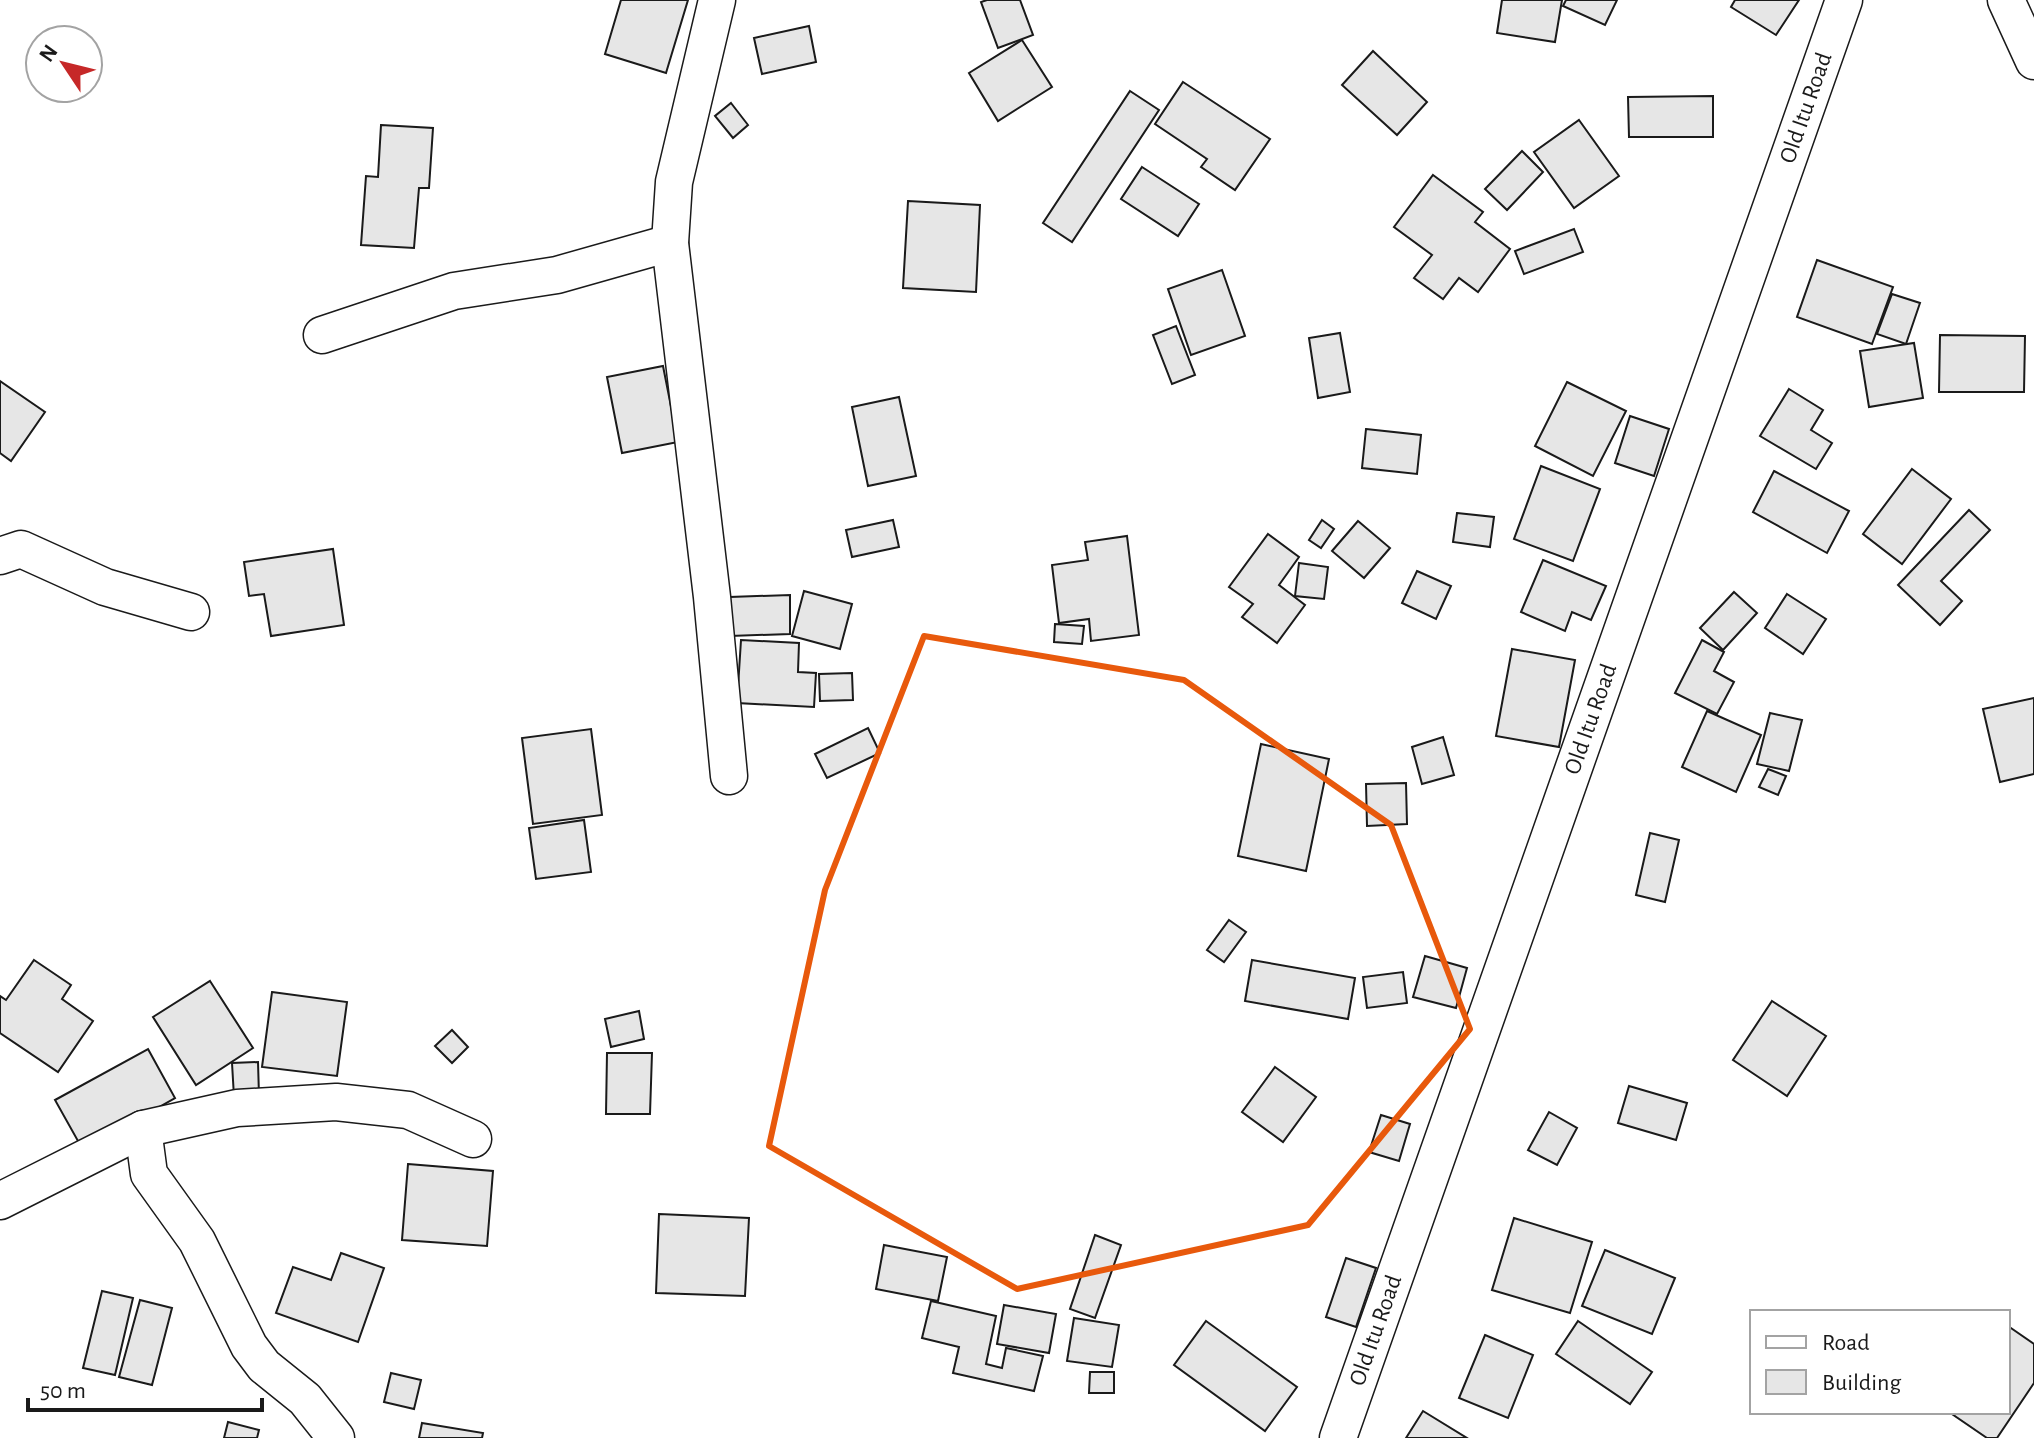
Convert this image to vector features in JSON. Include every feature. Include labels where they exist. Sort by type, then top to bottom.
[{"type":"street","points":[[717,0],[674,182],[670,243],[712,597],[729,776]]},
{"type":"street","name":"Old Itu Road","points":[[1338,1438],[1514,930],[1844,0]]},
{"type":"street","points":[[2006,0],[2034,61]]},
{"type":"street","points":[[322,335],[454,291],[557,275],[670,243]]},
{"type":"street","points":[[0,556],[21,549],[105,587],[191,612]]},
{"type":"street","points":[[0,1201],[143,1129],[237,1108],[336,1102],[408,1110],[473,1139]]},
{"type":"street","points":[[143,1129],[149,1174],[197,1241],[249,1346],[264,1366],[305,1399],[336,1438]]},
{"type":"highlighted area","points":[[924,636],[1184,680],[1391,825],[1470,1029],[1308,1225],[1017,1289],[769,1146],[825,890]]},
{"type":"building","points":[[621,0],[688,0],[666,73],[605,54]]},
{"type":"building","points":[[1020,0],[1033,35],[998,48],[981,2]]},
{"type":"building","points":[[1502,0],[1562,0],[1555,42],[1497,33]]},
{"type":"building","points":[[1566,0],[1617,0],[1605,25],[1563,6]]},
{"type":"building","points":[[1735,0],[1799,0],[1776,35],[1731,7]]},
{"type":"building","points":[[809,26],[816,62],[762,74],[754,38]]},
{"type":"building","points":[[1022,40],[1052,87],[998,121],[969,73]]},
{"type":"building","points":[[1373,51],[1427,102],[1397,135],[1342,85]]},
{"type":"building","points":[[1183,82],[1270,139],[1235,190],[1201,167],[1207,159],[1155,124]]},
{"type":"building","points":[[1130,91],[1159,110],[1072,242],[1043,223]]},
{"type":"building","points":[[1713,96],[1713,137],[1629,137],[1628,97]]},
{"type":"building","points":[[731,103],[748,125],[733,138],[715,116]]},
{"type":"building","points":[[1579,120],[1619,176],[1574,208],[1534,152]]},
{"type":"building","points":[[381,125],[433,128],[429,188],[419,188],[414,248],[361,245],[366,176],[378,177]]},
{"type":"building","points":[[1522,151],[1543,172],[1507,210],[1485,189]]},
{"type":"building","points":[[1142,167],[1199,204],[1178,236],[1121,199]]},
{"type":"building","points":[[1433,175],[1483,212],[1475,222],[1510,249],[1478,292],[1459,278],[1443,299],[1414,278],[1432,255],[1394,227]]},
{"type":"building","points":[[908,201],[980,205],[976,292],[903,288]]},
{"type":"building","points":[[1574,229],[1583,252],[1524,274],[1515,251]]},
{"type":"building","points":[[1817,260],[1893,287],[1872,344],[1797,317]]},
{"type":"building","points":[[1222,270],[1245,336],[1191,355],[1168,289]]},
{"type":"building","points":[[1892,294],[1920,303],[1906,344],[1877,334]]},
{"type":"building","points":[[1176,326],[1195,375],[1172,384],[1153,335]]},
{"type":"building","points":[[1340,333],[1350,392],[1318,398],[1309,338]]},
{"type":"building","points":[[1940,335],[2025,336],[2024,392],[1939,392]]},
{"type":"building","points":[[1914,343],[1923,398],[1869,407],[1860,351]]},
{"type":"building","points":[[663,366],[678,442],[622,453],[607,377]]},
{"type":"building","points":[[0,381],[45,412],[11,461],[0,453]]},
{"type":"building","points":[[1567,382],[1626,411],[1593,476],[1535,446]]},
{"type":"building","points":[[1789,389],[1823,410],[1811,430],[1832,443],[1816,469],[1760,436]]},
{"type":"building","points":[[899,397],[916,476],[868,486],[852,407]]},
{"type":"building","points":[[1630,416],[1669,429],[1654,476],[1615,463]]},
{"type":"building","points":[[1366,429],[1421,435],[1417,474],[1362,468]]},
{"type":"building","points":[[1541,466],[1600,489],[1573,561],[1514,539]]},
{"type":"building","points":[[1912,469],[1951,499],[1902,564],[1863,534]]},
{"type":"building","points":[[1774,471],[1849,511],[1827,553],[1753,512]]},
{"type":"building","points":[[1969,510],[1990,530],[1941,581],[1962,601],[1940,625],[1898,585]]},
{"type":"building","points":[[1457,513],[1494,517],[1490,547],[1453,542]]},
{"type":"building","points":[[893,520],[899,547],[852,557],[846,530]]},
{"type":"building","points":[[1322,520],[1334,529],[1321,548],[1309,540]]},
{"type":"building","points":[[1358,521],[1390,548],[1364,578],[1332,551]]},
{"type":"building","points":[[1268,534],[1299,557],[1279,585],[1305,605],[1277,643],[1242,617],[1253,604],[1229,587]]},
{"type":"building","points":[[1127,536],[1139,635],[1091,641],[1089,619],[1059,623],[1052,565],[1088,560],[1085,542]]},
{"type":"building","points":[[333,549],[344,625],[271,636],[264,594],[249,596],[244,562]]},
{"type":"building","points":[[1543,560],[1606,586],[1591,620],[1572,612],[1565,631],[1521,612]]},
{"type":"building","points":[[1299,563],[1328,567],[1324,599],[1295,596]]},
{"type":"building","points":[[1417,571],[1451,586],[1436,619],[1402,603]]},
{"type":"building","points":[[804,591],[852,604],[840,649],[792,636]]},
{"type":"building","points":[[1734,592],[1757,613],[1723,650],[1700,628]]},
{"type":"building","points":[[1787,594],[1826,619],[1803,654],[1765,628]]},
{"type":"building","points":[[790,595],[790,634],[730,636],[730,597]]},
{"type":"building","points":[[1055,624],[1084,626],[1082,644],[1054,642]]},
{"type":"building","points":[[741,640],[799,643],[798,672],[816,673],[814,707],[737,703]]},
{"type":"building","points":[[1702,640],[1724,652],[1714,671],[1734,682],[1717,714],[1675,693]]},
{"type":"building","points":[[1512,649],[1575,660],[1559,747],[1496,736]]},
{"type":"building","points":[[852,673],[853,700],[820,701],[819,674]]},
{"type":"building","points":[[2034,698],[2034,774],[2000,782],[1983,709]]},
{"type":"building","points":[[1707,711],[1761,735],[1736,792],[1682,767]]},
{"type":"building","points":[[1770,713],[1802,720],[1789,771],[1757,764]]},
{"type":"building","points":[[868,728],[880,753],[827,778],[815,754]]},
{"type":"building","points":[[591,729],[602,815],[533,824],[522,738]]},
{"type":"building","points":[[1443,737],[1454,775],[1422,784],[1412,747]]},
{"type":"building","points":[[1261,744],[1329,759],[1306,871],[1238,856]]},
{"type":"building","points":[[1768,769],[1786,776],[1778,795],[1759,787]]},
{"type":"building","points":[[1406,783],[1407,824],[1367,826],[1366,784]]},
{"type":"building","points":[[584,820],[591,872],[536,879],[529,828]]},
{"type":"building","points":[[1650,833],[1679,840],[1665,902],[1636,895]]},
{"type":"building","points":[[1229,920],[1246,932],[1224,962],[1207,950]]},
{"type":"building","points":[[1425,956],[1467,968],[1456,1008],[1413,997]]},
{"type":"building","points":[[34,960],[71,985],[62,999],[93,1021],[58,1072],[0,1033],[0,996],[6,1000]]},
{"type":"building","points":[[1252,960],[1355,978],[1348,1019],[1245,1001]]},
{"type":"building","points":[[1403,972],[1407,1003],[1367,1008],[1363,977]]},
{"type":"building","points":[[210,981],[253,1048],[196,1085],[153,1017]]},
{"type":"building","points":[[272,992],[347,1002],[337,1076],[262,1067]]},
{"type":"building","points":[[1772,1001],[1826,1036],[1787,1096],[1733,1060]]},
{"type":"building","points":[[639,1011],[644,1039],[611,1047],[605,1019]]},
{"type":"building","points":[[452,1030],[468,1047],[452,1063],[435,1046]]},
{"type":"building","points":[[148,1049],[175,1098],[83,1150],[55,1100]]},
{"type":"building","points":[[607,1053],[652,1053],[650,1114],[606,1114]]},
{"type":"building","points":[[258,1062],[259,1096],[234,1097],[232,1063]]},
{"type":"building","points":[[1275,1067],[1316,1097],[1283,1142],[1242,1112]]},
{"type":"building","points":[[1629,1086],[1687,1103],[1676,1140],[1618,1123]]},
{"type":"building","points":[[1549,1112],[1577,1128],[1557,1165],[1528,1150]]},
{"type":"building","points":[[1381,1115],[1410,1124],[1399,1161],[1369,1152]]},
{"type":"building","points":[[408,1164],[493,1171],[487,1246],[402,1240]]},
{"type":"building","points":[[659,1214],[749,1218],[745,1296],[656,1293]]},
{"type":"building","points":[[1514,1218],[1592,1242],[1570,1313],[1492,1290]]},
{"type":"building","points":[[1095,1235],[1121,1245],[1095,1318],[1070,1309]]},
{"type":"building","points":[[884,1245],[947,1257],[938,1301],[876,1289]]},
{"type":"building","points":[[1605,1250],[1675,1278],[1652,1334],[1582,1306]]},
{"type":"building","points":[[341,1253],[384,1268],[358,1342],[276,1313],[293,1267],[331,1280]]},
{"type":"building","points":[[1346,1258],[1376,1268],[1356,1327],[1326,1317]]},
{"type":"building","points":[[102,1291],[133,1298],[115,1375],[83,1368]]},
{"type":"building","points":[[140,1300],[172,1308],[152,1385],[119,1377]]},
{"type":"building","points":[[931,1301],[996,1316],[986,1364],[1002,1368],[1006,1348],[1043,1356],[1034,1391],[953,1373],[959,1347],[922,1338]]},
{"type":"building","points":[[1004,1305],[1056,1314],[1049,1353],[997,1344]]},
{"type":"building","points":[[1074,1318],[1119,1325],[1112,1367],[1067,1361]]},
{"type":"building","points":[[1206,1321],[1297,1387],[1265,1431],[1174,1365]]},
{"type":"building","points":[[1578,1321],[1652,1372],[1630,1404],[1556,1354]]},
{"type":"building","points":[[2010,1327],[2034,1344],[2034,1383],[1997,1438],[1987,1438],[1952,1414],[2010,1414]]},
{"type":"building","points":[[1485,1335],[1533,1355],[1508,1418],[1459,1398]]},
{"type":"building","points":[[1090,1372],[1114,1372],[1114,1393],[1089,1393]]},
{"type":"building","points":[[391,1373],[421,1380],[414,1409],[384,1402]]},
{"type":"building","points":[[1423,1411],[1467,1438],[1406,1438]]},
{"type":"building","points":[[228,1422],[259,1430],[257,1438],[224,1438]]},
{"type":"building","points":[[422,1423],[483,1433],[482,1438],[419,1438]]}]
